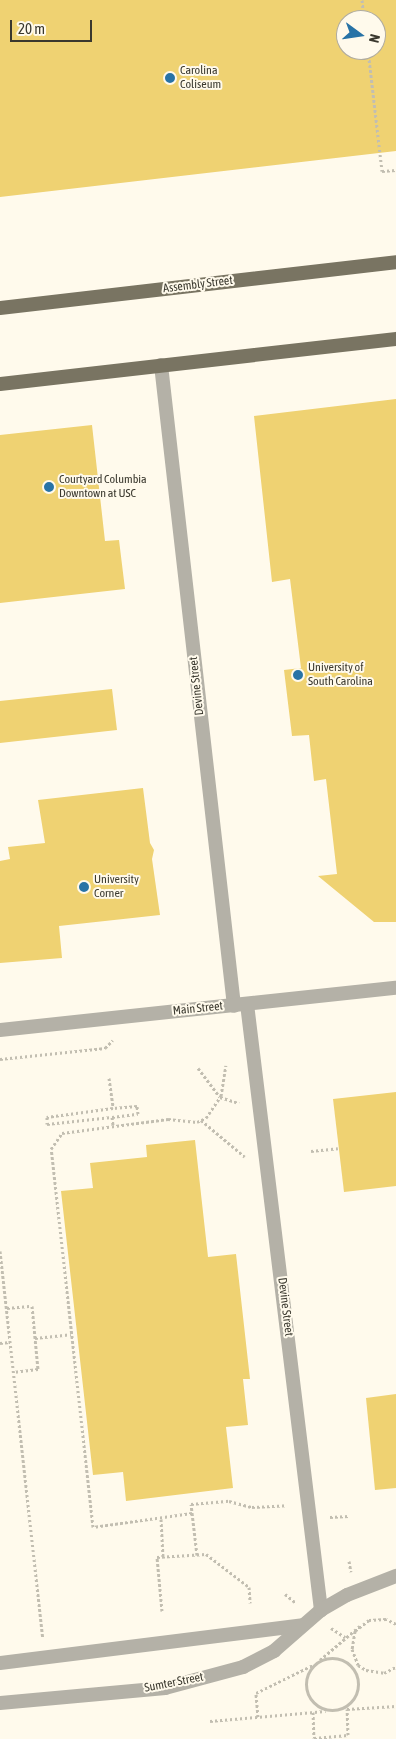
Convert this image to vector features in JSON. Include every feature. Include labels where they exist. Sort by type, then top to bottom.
[{"type":"main road","name":"Assembly Street","points":[[0,308],[396,262]]},
{"type":"main road","points":[[0,384],[396,339]]},
{"type":"street","name":"Devine Street","points":[[161,366],[240,1005],[259,1099],[321,1610]]},
{"type":"street","name":"Main Street","points":[[0,1030],[396,988]]},
{"type":"street","name":"Sumter Street","points":[[0,1703],[165,1688],[213,1676],[261,1659],[286,1642],[321,1610],[347,1595],[396,1576]]},
{"type":"street","points":[[0,1663],[303,1625]]},
{"type":"path","points":[[369,60],[382,171],[396,170]]},
{"type":"path","points":[[0,1059],[105,1048],[141,1015]]},
{"type":"path","points":[[192,1512],[161,1519],[93,1528],[51,1149],[62,1133],[168,1118],[187,1123],[201,1120],[213,1110],[220,1097],[226,1065]]},
{"type":"path","points":[[198,1068],[220,1097],[238,1103],[259,1099]]},
{"type":"path","points":[[109,1078],[113,1108]]},
{"type":"path","points":[[137,1106],[138,1114],[112,1116],[48,1124],[47,1117],[137,1106]]},
{"type":"path","points":[[112,1116],[113,1125]]},
{"type":"path","points":[[201,1120],[269,1178]]},
{"type":"path","points":[[311,1151],[338,1148]]},
{"type":"path","points":[[0,1251],[45,1658]]},
{"type":"path","points":[[6,1308],[32,1306],[38,1369],[13,1372]]},
{"type":"path","points":[[35,1338],[72,1334]]},
{"type":"path","points":[[0,1343],[10,1342]]},
{"type":"path","points":[[197,1555],[192,1504],[229,1501],[252,1507],[309,1503]]},
{"type":"path","points":[[161,1519],[163,1557]]},
{"type":"path","points":[[162,1611],[157,1557],[206,1554],[249,1587],[250,1603]]},
{"type":"path","points":[[349,1561],[351,1573]]},
{"type":"path","points":[[285,1594],[298,1605]]},
{"type":"path","points":[[328,1710],[313,1702],[308,1695],[306,1678],[315,1664],[361,1625],[377,1618],[396,1624]]},
{"type":"path","points":[[325,1625],[345,1637]]},
{"type":"path","points":[[361,1625],[352,1640],[352,1649],[358,1664],[375,1673],[396,1667]]},
{"type":"path","points":[[258,1717],[256,1693],[331,1658],[340,1659],[348,1663],[357,1677],[356,1694],[345,1707],[337,1710]]},
{"type":"path","points":[[210,1721],[396,1706]]},
{"type":"path","points":[[313,1712],[314,1738],[348,1735],[347,1709]]},
{"type":"building","name":"Carolina Coliseum","points":[[0,0],[396,0],[396,151],[0,197]]},
{"type":"building","points":[[396,399],[396,922],[374,922],[318,876],[337,874],[326,779],[314,781],[309,735],[292,736],[284,670],[301,668],[290,579],[272,582],[254,416]]},
{"type":"building","name":"Courtyard Columbia Downtown at USC","points":[[92,425],[105,541],[119,540],[125,589],[0,603],[0,435]]},
{"type":"building","points":[[112,689],[117,730],[0,743],[0,701]]},
{"type":"building","name":"University Corner","points":[[143,788],[150,843],[154,850],[152,859],[160,915],[59,926],[62,958],[0,963],[0,861],[10,859],[8,847],[45,843],[38,800]]},
{"type":"building","points":[[396,1092],[396,1186],[344,1192],[333,1099]]},
{"type":"building","points":[[195,1140],[208,1257],[236,1254],[250,1379],[243,1379],[248,1425],[226,1427],[233,1488],[126,1501],[123,1472],[93,1475],[61,1191],[93,1188],[90,1163],[147,1157],[146,1145]]},
{"type":"building","points":[[396,1394],[396,1488],[375,1490],[366,1398]]},
{"type":"place","name":"Carolina Coliseum","points":[[170,78]]},
{"type":"place","name":"Courtyard Columbia Downtown at USC","points":[[49,487]]},
{"type":"place","name":"University of South Carolina","points":[[298,675]]},
{"type":"place","name":"University Corner","points":[[84,887]]}]
